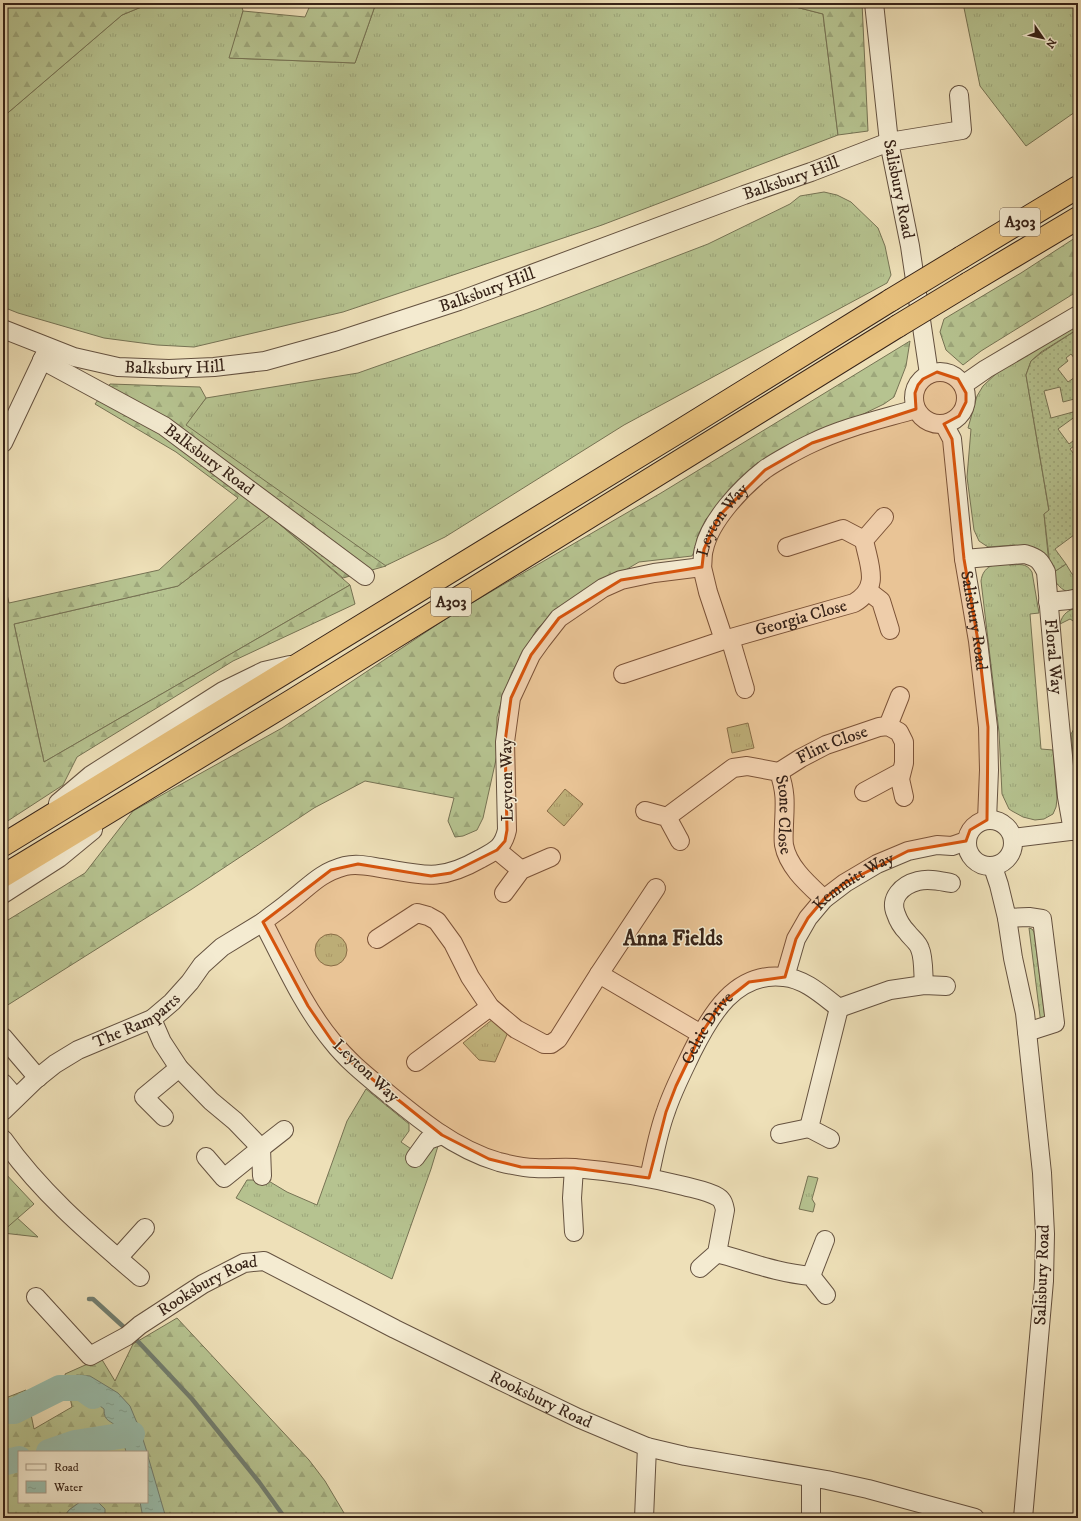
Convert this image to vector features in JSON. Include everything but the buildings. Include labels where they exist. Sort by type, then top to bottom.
[{"type":"highway","name":"A303","points":[[3,845],[891,300],[1078,188]]},
{"type":"highway","name":"A303","points":[[3,876],[300,696],[969,282],[1078,218]]},
{"type":"street","name":"Salisbury Road","points":[[874,3],[889,142],[910,246],[929,374]]},
{"type":"street","name":"Balksbury Hill","points":[[3,329],[45,353],[74,357],[118,367],[169,369],[265,361],[337,341],[451,304],[889,142],[962,130],[959,95]]},
{"type":"street","points":[[963,385],[1078,315]]},
{"type":"street","points":[[3,443],[45,353]]},
{"type":"street","name":"Balksbury Road","points":[[45,353],[164,426],[365,576]]},
{"type":"street","points":[[945,372],[958,379],[963,385],[966,393],[964,410],[952,421],[944,424],[936,424],[921,416],[916,409],[914,401],[915,393],[923,379],[929,374],[945,372]]},
{"type":"street","name":"Leyton Way","points":[[497,850],[505,841],[508,830],[505,742],[511,698],[531,656],[541,640],[559,618],[603,588],[621,580],[654,573],[702,567],[704,549],[711,529],[719,516],[739,494],[765,470],[812,443],[852,428],[916,409]]},
{"type":"street","name":"Salisbury Road","points":[[944,424],[952,438],[964,559],[978,641],[988,727],[988,820]]},
{"type":"street","points":[[787,547],[843,529],[864,540],[884,517]]},
{"type":"street","name":"Georgia Close","points":[[623,674],[727,639],[854,603],[863,598],[868,591],[871,576],[864,540]]},
{"type":"street","name":"Floral Way","points":[[964,559],[1025,554],[1033,556],[1041,562],[1046,572],[1067,797],[1076,830],[1013,838]]},
{"type":"street","points":[[702,567],[708,592],[727,639],[744,689]]},
{"type":"street","name":"Georgia Close","points":[[868,591],[881,601],[890,630]]},
{"type":"street","points":[[1049,609],[1069,600],[1078,598]]},
{"type":"street","name":"Flint Close","points":[[888,726],[900,696]]},
{"type":"street","name":"Flint Close","points":[[779,772],[826,745],[880,727],[888,726],[899,732],[904,742],[904,763],[900,779],[904,797]]},
{"type":"street","name":"Stone Close","points":[[668,817],[733,768],[747,766],[779,772],[785,788],[786,802],[784,844],[786,854],[790,862],[807,883],[824,899]]},
{"type":"street","points":[[864,792],[901,772]]},
{"type":"street","points":[[3,894],[59,858],[136,794]]},
{"type":"street","points":[[645,811],[668,817],[680,841]]},
{"type":"street","points":[[988,820],[997,821],[1004,824],[1013,838],[1012,851],[1009,857],[999,865],[993,867],[986,867],[973,860],[969,855],[966,841],[970,830],[975,825],[988,820]]},
{"type":"street","name":"Kemmitt Way","points":[[785,977],[796,939],[808,918],[824,899],[845,883],[877,864],[908,851],[937,845],[952,846],[966,841]]},
{"type":"street","points":[[262,922],[290,902],[316,879],[332,870],[358,864],[431,876],[451,873],[497,850],[521,870]]},
{"type":"street","points":[[504,893],[521,870],[551,857]]},
{"type":"street","name":"Salisbury Road","points":[[993,867],[1007,918],[1027,1032],[1042,1173],[1045,1234],[1044,1281],[1023,1518]]},
{"type":"street","points":[[924,985],[921,949],[906,931],[896,915],[894,900],[896,894],[917,881],[933,880],[951,883]]},
{"type":"street","points":[[377,939],[417,913],[428,916],[437,921],[453,942],[470,977],[490,1007],[516,1029],[544,1044],[551,1044],[558,1038],[598,974],[656,888]]},
{"type":"street","points":[[1007,918],[1029,917],[1042,919],[1055,1023],[1027,1032]]},
{"type":"street","name":"Leyton Way","points":[[262,922],[308,1006],[332,1041],[351,1062],[442,1135],[476,1153],[504,1163],[535,1168],[574,1168],[606,1171],[650,1178],[702,1191],[720,1198],[724,1204],[725,1210],[717,1253]]},
{"type":"street","name":"The Ramparts","points":[[3,1111],[55,1064],[78,1050],[152,1019],[172,1002],[190,982],[202,965],[222,947],[262,922]]},
{"type":"street","points":[[598,974],[701,1034]]},
{"type":"street","name":"Celtic Drive","points":[[650,1178],[657,1143],[666,1112],[680,1076],[701,1034],[721,1004],[739,988],[749,982],[774,976],[800,981],[813,988],[839,1008]]},
{"type":"street","points":[[809,1128],[839,1008],[890,990],[924,985],[946,986]]},
{"type":"street","points":[[416,1062],[490,1007]]},
{"type":"street","points":[[152,1019],[162,1042],[179,1068],[211,1101],[261,1148],[262,1176]]},
{"type":"street","points":[[3,1037],[38,1078]]},
{"type":"street","points":[[164,1117],[144,1097],[179,1068]]},
{"type":"street","points":[[3,1083],[16,1098]]},
{"type":"street","points":[[780,1134],[809,1128],[830,1139]]},
{"type":"street","points":[[206,1157],[224,1178],[284,1130]]},
{"type":"street","points":[[414,1158],[428,1140],[442,1135]]},
{"type":"street","points":[[3,1139],[37,1183],[67,1213],[140,1277]]},
{"type":"street","points":[[574,1168],[572,1198],[574,1232]]},
{"type":"street","points":[[118,1258],[145,1228]]},
{"type":"street","points":[[811,1276],[825,1240]]},
{"type":"street","points":[[700,1268],[717,1253],[769,1269],[790,1274],[811,1276],[826,1295]]},
{"type":"street","name":"Rooksbury Road","points":[[36,1297],[90,1356],[134,1331],[203,1284],[244,1263],[264,1261],[395,1329],[497,1379],[578,1418],[647,1447],[685,1456],[827,1480],[868,1489],[975,1518]]},
{"type":"street","points":[[644,1518],[647,1447]]},
{"type":"street","points":[[811,1478],[811,1518]]},
{"type":"highlighted area","points":[[937,372],[958,379],[966,393],[966,402],[959,416],[944,424],[952,439],[964,559],[978,641],[988,727],[987,820],[970,830],[966,841],[908,851],[845,883],[824,899],[808,918],[796,939],[785,977],[749,982],[721,1004],[701,1034],[676,1086],[666,1112],[649,1178],[574,1168],[521,1167],[489,1159],[442,1135],[351,1062],[332,1041],[308,1006],[263,922],[331,870],[358,864],[431,876],[451,873],[497,850],[505,841],[507,830],[505,742],[511,698],[531,655],[559,618],[621,580],[702,567],[704,549],[719,516],[765,470],[812,443],[916,409],[915,393],[918,385],[923,379]]},
{"type":"green space","points":[[3,3],[151,3],[122,15],[3,117]]},
{"type":"green space","points":[[151,3],[241,3],[243,11],[230,58],[355,63],[376,3],[780,3],[823,14],[838,135],[602,225],[343,312],[194,347],[157,345],[104,338],[18,313],[3,307],[3,117],[122,15]]},
{"type":"green space","points":[[311,3],[376,3],[355,63],[229,58],[243,11],[305,17]]},
{"type":"green space","points":[[780,3],[862,3],[868,131],[838,135],[823,14]]},
{"type":"green space","points":[[963,3],[1078,3],[1078,110],[1026,146],[980,86]]},
{"type":"green space","points":[[824,192],[837,195],[851,202],[878,228],[885,246],[891,275],[887,283],[624,425],[445,537],[385,566],[185,425],[206,398],[358,373],[536,310],[708,244],[790,204],[800,196]]},
{"type":"green space","points":[[1078,236],[1078,291],[981,351],[963,365],[946,350],[940,332],[944,319],[1021,273]]},
{"type":"green space","points":[[1078,323],[1078,329],[1041,352],[1031,361],[1026,375],[1049,511],[1044,514],[1049,564],[1017,551],[1015,545],[988,547],[979,541],[974,530],[967,477],[971,429],[968,428],[977,396],[983,386],[1000,370]]},
{"type":"green space","points":[[1078,329],[1078,363],[1071,354],[1066,358],[1068,361],[1058,369],[1068,382],[1078,375],[1078,398],[1063,402],[1060,387],[1044,391],[1051,418],[1073,412],[1076,416],[1058,429],[1069,444],[1078,437],[1078,443],[1070,449],[1078,459],[1078,532],[1055,549],[1066,564],[1051,574],[1044,514],[1049,510],[1026,375],[1031,361]]},
{"type":"green space","points":[[910,341],[906,366],[894,397],[884,404],[775,457],[706,519],[698,535],[695,550],[692,556],[639,562],[553,613],[537,629],[512,672],[503,696],[497,717],[497,755],[483,818],[477,830],[463,836],[455,837],[448,821],[454,798],[365,781],[314,808],[192,889],[3,1008],[3,923],[85,873],[133,811],[282,728],[456,612],[661,493]]},
{"type":"green space","points":[[110,384],[200,387],[206,398],[186,425],[386,566],[343,578],[270,516],[178,586],[14,624],[44,762],[350,585],[355,604],[233,661],[77,757],[63,785],[3,824],[3,577],[9,603],[159,570],[238,498],[176,452],[95,404]]},
{"type":"green space","points":[[270,516],[350,585],[44,762],[14,624],[178,586]]},
{"type":"green space","points":[[1007,561],[1009,565],[1025,565],[1032,572],[1039,613],[1030,614],[1041,749],[1053,750],[1057,799],[1053,814],[1044,819],[1035,820],[1023,817],[1012,811],[1009,809],[1002,794],[999,732],[981,581],[984,572],[990,566]]},
{"type":"green space","points":[[1066,564],[1072,574],[1078,577],[1078,593],[1065,591],[1056,582],[1051,574]]},
{"type":"green space","points":[[1078,608],[1078,624],[1070,619],[1060,624],[1062,617],[1066,613]]},
{"type":"green space","points":[[1078,722],[1078,742],[1076,743],[1078,766],[1074,763],[1071,734]]},
{"type":"green space","points":[[748,723],[754,748],[732,753],[727,728]]},
{"type":"green space","points":[[565,789],[583,804],[564,826],[547,811]]},
{"type":"green space","points":[[1029,928],[1034,932],[1045,1018],[1041,1024]]},
{"type":"green space","points":[[328,934],[334,934],[343,938],[347,950],[343,962],[334,966],[328,966],[319,962],[315,953],[315,947],[319,938]]},
{"type":"green space","points":[[493,1019],[509,1030],[495,1062],[479,1060],[463,1043]]},
{"type":"green space","points":[[366,1089],[409,1124],[409,1131],[401,1142],[420,1155],[433,1143],[438,1146],[392,1279],[236,1198],[247,1180],[267,1180],[287,1192],[317,1205],[347,1121]]},
{"type":"green space","points":[[3,1171],[34,1204],[3,1231]]},
{"type":"green space","points":[[808,1176],[818,1178],[812,1199],[815,1204],[813,1212],[799,1209]]},
{"type":"green space","points":[[3,1205],[38,1237],[3,1233]]},
{"type":"green space","points":[[177,1318],[309,1460],[325,1481],[347,1518],[109,1518],[105,1515],[99,1503],[148,1503],[148,1451],[18,1451],[18,1503],[79,1503],[69,1510],[64,1517],[59,1518],[3,1518],[3,1399],[26,1390],[34,1429],[72,1407],[65,1374],[101,1358],[115,1381],[133,1344]]},
{"type":"water","points":[[77,1375],[90,1376],[118,1393],[130,1406],[147,1451],[126,1451],[117,1428],[105,1417],[104,1409],[78,1392],[61,1392],[58,1382]]},
{"type":"water","points":[[148,1456],[166,1518],[143,1518],[140,1503],[148,1503]]},
{"type":"water","points":[[79,1503],[99,1503],[105,1509],[105,1515],[109,1518],[59,1518],[64,1517],[69,1510]]},
{"type":"waterway","points":[[89,1299],[93,1299],[127,1330]]},
{"type":"waterway","points":[[132,1335],[192,1399],[259,1482],[285,1518]]},
{"type":"waterway","points":[[3,1411],[14,1411],[60,1388],[82,1388],[93,1396]]},
{"type":"waterway","points":[[52,1451],[75,1443],[132,1434]]},
{"type":"waterway","points":[[3,1463],[18,1459]]},
{"type":"district","name":"Anna Fields","points":[[673,939]]}]
